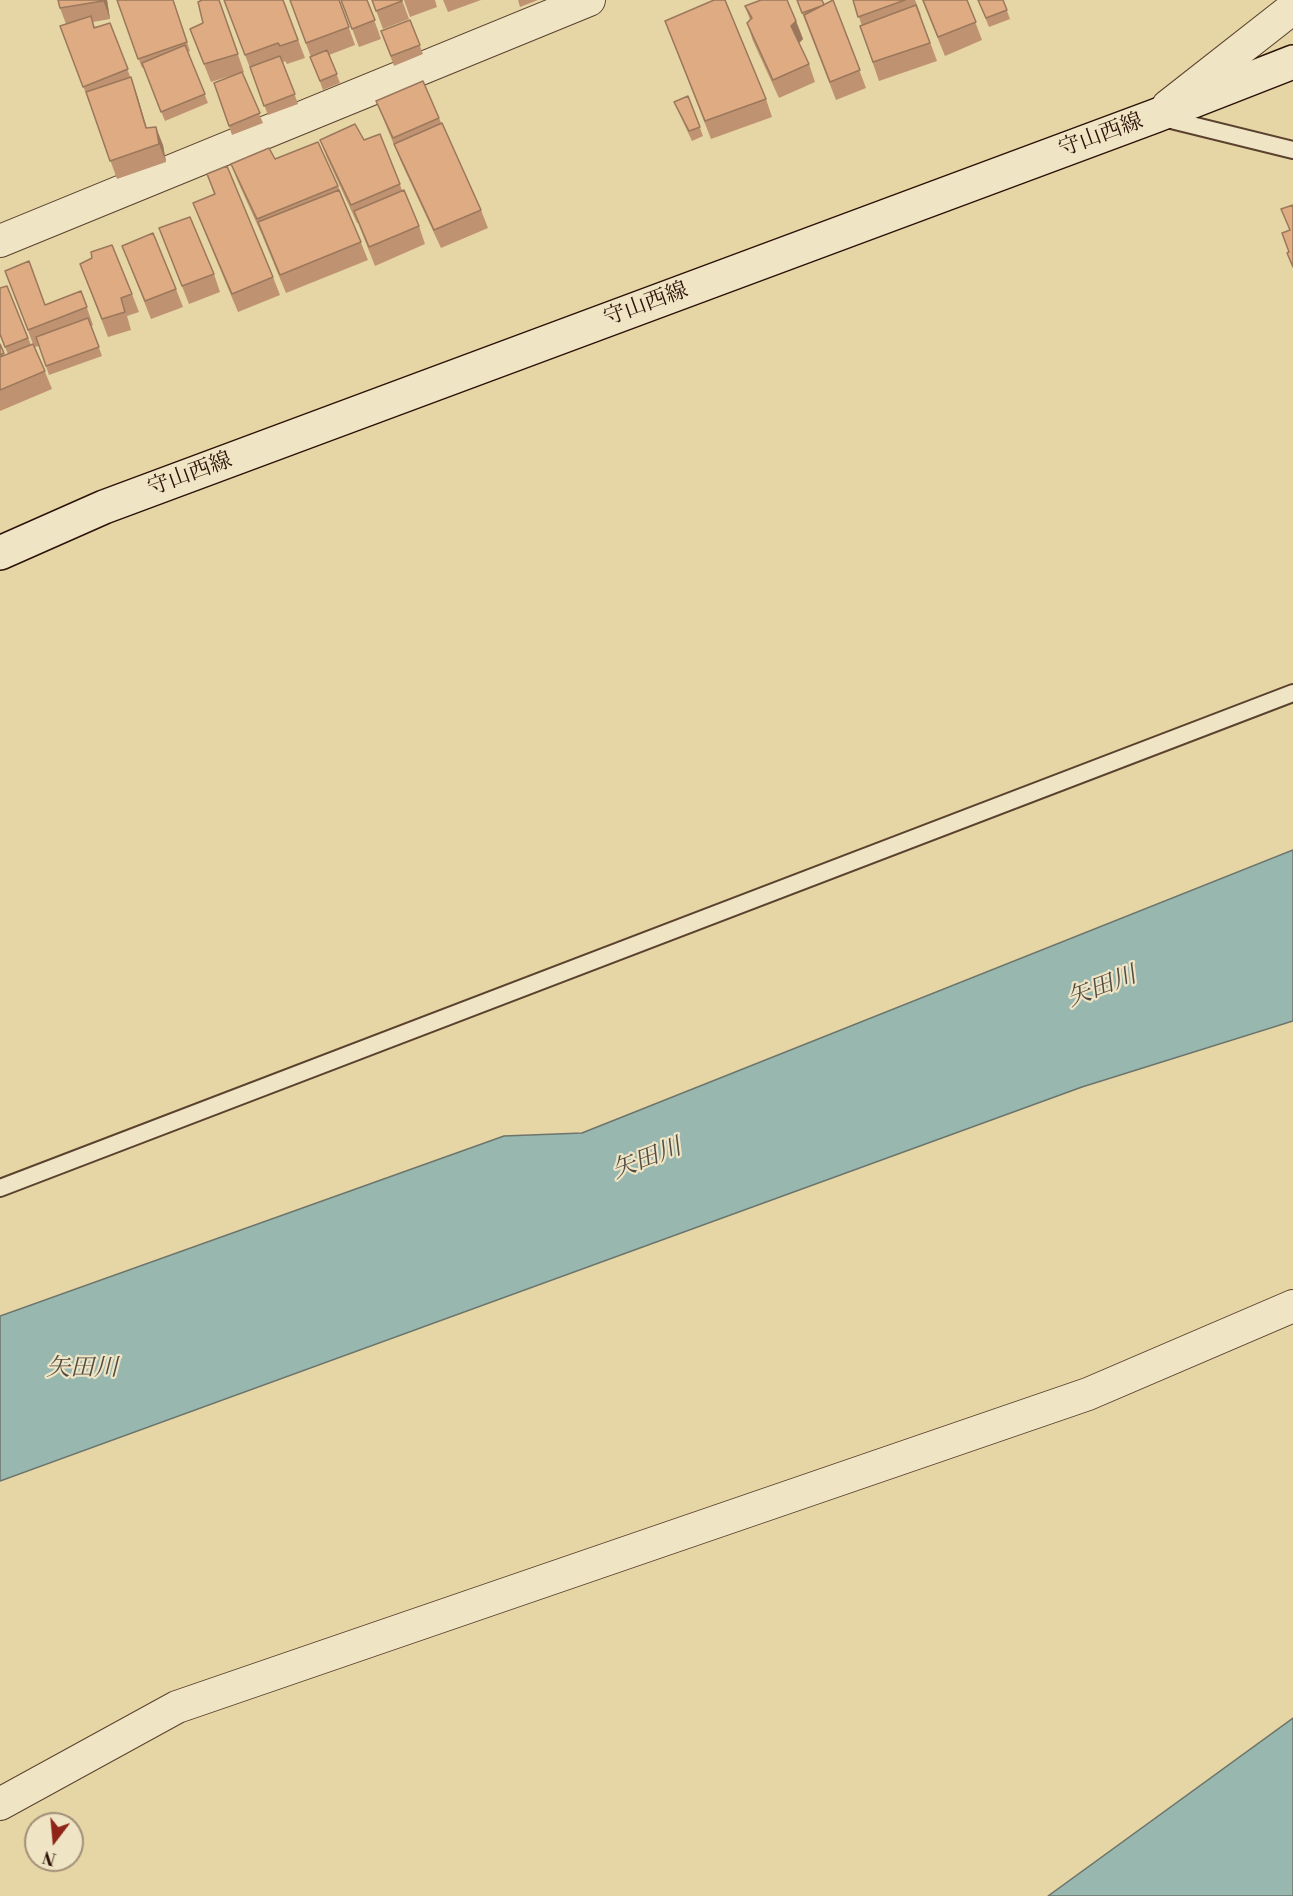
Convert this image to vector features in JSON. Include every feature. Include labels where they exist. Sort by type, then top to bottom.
[{"type":"main road","name":"守山西線","points":[[0,553],[104,507],[1155,116],[1293,62]]},
{"type":"street","points":[[0,242],[589,0]]},
{"type":"street","points":[[1155,116],[1293,8]]},
{"type":"street","points":[[0,1804],[177,1707],[1088,1394],[1293,1306]]},
{"type":"lane","points":[[1155,116],[1293,150]]},
{"type":"lane","points":[[0,1188],[1293,693]]},
{"type":"water","name":"矢田川","points":[[1293,850],[1293,1021],[1082,1087],[0,1481],[0,1316],[504,1136],[582,1133]]},
{"type":"water","points":[[1293,1718],[1293,1896],[1048,1896]]},
{"type":"building","points":[[58,0],[103,0],[103,1],[60,8]]},
{"type":"building","points":[[117,0],[173,0],[187,42],[138,59]]},
{"type":"building","points":[[219,0],[238,54],[204,64],[190,29],[203,23],[198,2]]},
{"type":"building","points":[[224,0],[283,0],[298,40],[280,46],[278,43],[245,55]]},
{"type":"building","points":[[290,0],[339,0],[349,27],[306,43]]},
{"type":"building","points":[[341,0],[367,0],[375,20],[352,29]]},
{"type":"building","points":[[372,0],[402,0],[402,1],[376,11]]},
{"type":"building","points":[[714,0],[725,0],[766,99],[705,121],[665,21]]},
{"type":"building","points":[[761,0],[787,0],[796,21],[791,26],[809,64],[773,80],[747,23],[752,18],[745,6]]},
{"type":"building","points":[[797,0],[822,0],[824,5],[802,13]]},
{"type":"building","points":[[833,0],[860,70],[830,82],[804,15]]},
{"type":"building","points":[[853,0],[905,0],[858,17]]},
{"type":"building","points":[[923,0],[967,0],[976,22],[938,37]]},
{"type":"building","points":[[978,0],[1003,0],[1007,10],[986,18]]},
{"type":"building","points":[[916,5],[930,43],[873,62],[860,26]]},
{"type":"building","points":[[91,16],[94,28],[110,23],[128,69],[83,87],[60,26]]},
{"type":"building","points":[[410,20],[420,45],[391,56],[381,31]]},
{"type":"building","points":[[185,45],[205,94],[161,112],[142,63]]},
{"type":"building","points":[[327,50],[337,74],[320,81],[310,57]]},
{"type":"building","points":[[280,56],[295,94],[264,106],[250,67]]},
{"type":"building","points":[[242,72],[260,113],[229,126],[214,83]]},
{"type":"building","points":[[131,77],[146,128],[156,127],[159,144],[110,161],[86,92]]},
{"type":"building","points":[[423,81],[439,118],[393,138],[376,101]]},
{"type":"building","points":[[688,96],[700,127],[689,131],[674,102]]},
{"type":"building","points":[[442,123],[481,210],[434,230],[394,144]]},
{"type":"building","points":[[355,124],[364,140],[380,134],[400,184],[351,205],[320,140]]},
{"type":"building","points":[[318,142],[338,186],[257,219],[231,164],[269,148],[275,159]]},
{"type":"building","points":[[227,166],[273,277],[232,294],[193,203],[215,194],[207,174]]},
{"type":"building","points":[[339,190],[361,242],[280,275],[258,222]]},
{"type":"building","points":[[404,190],[419,226],[369,247],[354,211]]},
{"type":"building","points":[[1293,205],[1293,267],[1282,233],[1290,230],[1281,209]]},
{"type":"building","points":[[190,217],[214,274],[182,286],[159,228]]},
{"type":"building","points":[[153,233],[176,289],[145,301],[122,246]]},
{"type":"building","points":[[112,245],[132,294],[121,298],[125,312],[102,319],[80,264],[92,258],[91,252]]},
{"type":"building","points":[[29,261],[45,305],[81,291],[87,307],[28,330],[5,271]]},
{"type":"building","points":[[7,286],[28,338],[5,347],[0,334],[0,288]]},
{"type":"building","points":[[88,318],[99,347],[46,366],[36,337]]},
{"type":"building","points":[[33,344],[45,371],[0,390],[0,357]]}]
